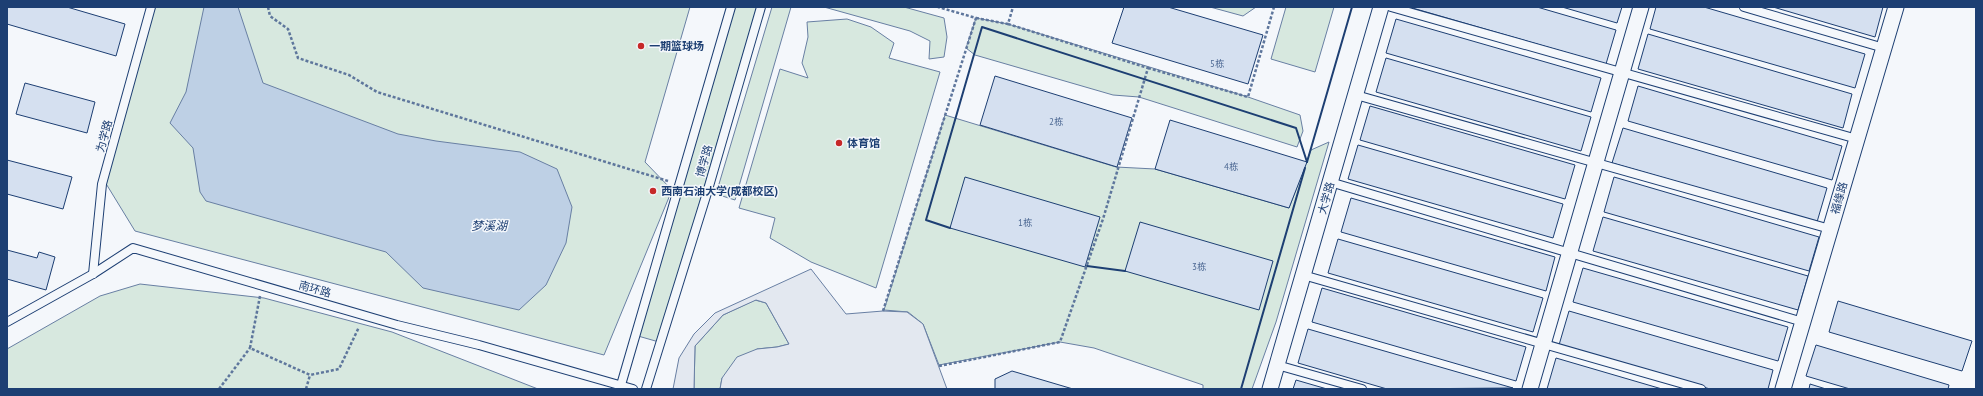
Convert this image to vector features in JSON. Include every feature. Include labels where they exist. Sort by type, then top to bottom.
[{"type":"street","name":"大学路","points":[[1270,389],[1382,7]]},
{"type":"street","points":[[1530,389],[1641,7]]},
{"type":"street","name":"福缘路","points":[[1783,389],[1896,7]]},
{"type":"lane","name":"为学路","points":[[93,274],[102,184],[151,7]]},
{"type":"lane","name":"博学路","points":[[621,385],[731,7]]},
{"type":"lane","name":"博学路","points":[[646,389],[707,193],[761,7]]},
{"type":"lane","points":[[1391,7],[1857,139]]},
{"type":"lane","points":[[1744,7],[1884,48]]},
{"type":"lane","points":[[1356,95],[1830,229]]},
{"type":"lane","points":[[1330,182],[1803,322]]},
{"type":"lane","name":"南环路","points":[[7,322],[93,274],[134,248],[364,315],[480,345],[633,389]]},
{"type":"lane","points":[[1303,275],[1701,389]]},
{"type":"lane","points":[[1277,365],[1362,389]]},
{"type":"path","points":[[268,7],[270,16],[288,29],[298,58],[349,75],[377,92],[680,184]]},
{"type":"path","points":[[938,7],[976,18],[1008,24],[1148,68],[1248,97],[1274,7]]},
{"type":"path","points":[[1008,24],[1013,7]]},
{"type":"path","points":[[883,311],[976,18]]},
{"type":"path","points":[[939,366],[1060,342],[1103,219],[1148,68]]},
{"type":"path","points":[[219,389],[250,348],[262,285]]},
{"type":"path","points":[[250,348],[310,374],[339,369],[364,315]]},
{"type":"path","points":[[306,389],[310,374]]},
{"type":"shaded area","points":[[154,7],[690,7],[645,162],[672,190],[604,355],[135,231],[105,182]]},
{"type":"shaded area","points":[[733,7],[757,7],[659,342],[638,336]]},
{"type":"shaded area","points":[[772,7],[791,7],[735,200],[716,194]]},
{"type":"shaded area","points":[[824,7],[904,7],[944,18],[947,37],[944,57],[929,59],[930,41],[910,31]]},
{"type":"shaded area","points":[[1210,7],[1256,7],[1243,16]]},
{"type":"shaded area","points":[[1286,7],[1334,7],[1315,72],[1271,59]]},
{"type":"shaded area","points":[[976,18],[1008,24],[1248,97],[1300,115],[1303,131],[1297,147],[1139,97],[1113,95],[975,55],[966,48]]},
{"type":"shaded area","name":"体育馆","points":[[847,19],[871,27],[894,43],[889,58],[940,72],[876,288],[811,262],[770,238],[775,218],[739,208],[780,69],[808,78],[802,63],[808,37],[807,22]]},
{"type":"shaded area","points":[[945,115],[1116,167],[1155,169],[1289,208],[1311,150],[1329,142],[1276,322],[1252,389],[1203,389],[1203,385],[1094,348],[1060,342],[939,365],[923,324],[908,312],[884,310]]},
{"type":"shaded area","points":[[811,269],[846,314],[883,311],[907,312],[923,324],[947,389],[720,389],[722,378],[737,357],[757,349],[789,344],[766,303],[756,300],[723,315],[695,346],[694,389],[673,389],[679,358],[694,334],[715,313]]},
{"type":"shaded area","points":[[140,284],[264,298],[392,332],[538,389],[7,389],[7,349],[100,296]]},
{"type":"shaded area","points":[[755,300],[766,303],[789,344],[757,349],[722,378],[720,389],[694,389],[695,346],[723,315]]},
{"type":"water","name":"梦溪湖","points":[[204,7],[238,7],[263,83],[398,134],[436,141],[520,152],[557,169],[572,207],[566,243],[546,285],[519,310],[423,288],[386,252],[206,201],[200,192],[193,148],[170,123],[186,92]]},
{"type":"building","points":[[7,7],[67,7],[125,24],[116,56],[7,24]]},
{"type":"building","points":[[1124,7],[1168,7],[1263,35],[1248,84],[1112,43]]},
{"type":"building","points":[[1409,7],[1537,7],[1616,30],[1606,64]]},
{"type":"building","points":[[1562,7],[1622,7],[1617,23]]},
{"type":"building","points":[[1656,7],[1704,7],[1865,54],[1855,88],[1650,29]]},
{"type":"building","points":[[1773,7],[1883,7],[1875,37]]},
{"type":"building","points":[[1396,19],[1601,78],[1591,112],[1386,53]]},
{"type":"building","points":[[1648,34],[1852,94],[1843,128],[1638,69]]},
{"type":"building","points":[[1386,58],[1591,117],[1581,151],[1376,92]]},
{"type":"building","points":[[995,76],[1132,118],[1117,167],[980,125]]},
{"type":"building","points":[[25,83],[95,102],[87,133],[16,114]]},
{"type":"building","points":[[1638,86],[1842,146],[1832,180],[1628,121]]},
{"type":"building","points":[[1370,106],[1575,165],[1565,199],[1360,140]]},
{"type":"building","points":[[1170,120],[1307,162],[1289,208],[1155,169]]},
{"type":"building","points":[[1623,128],[1827,188],[1817,222],[1612,163]]},
{"type":"building","points":[[1358,145],[1563,204],[1553,238],[1348,179]]},
{"type":"building","points":[[7,160],[72,177],[63,209],[7,194]]},
{"type":"building","points":[[965,177],[1100,217],[1085,267],[950,228]]},
{"type":"building","points":[[1614,177],[1819,237],[1809,271],[1604,212]]},
{"type":"building","points":[[1351,198],[1555,257],[1546,291],[1341,232]]},
{"type":"building","points":[[1603,217],[1808,276],[1798,310],[1593,251]]},
{"type":"building","points":[[1140,222],[1273,261],[1259,310],[1125,271]]},
{"type":"building","points":[[1338,239],[1543,298],[1533,332],[1328,273]]},
{"type":"building","points":[[7,250],[37,258],[39,252],[55,257],[46,290],[7,279]]},
{"type":"building","points":[[1583,268],[1788,327],[1778,361],[1573,302]]},
{"type":"building","points":[[1322,288],[1526,347],[1516,381],[1312,322]]},
{"type":"building","points":[[1838,301],[1972,341],[1962,371],[1829,332]]},
{"type":"building","points":[[1569,311],[1773,370],[1768,389],[1710,389],[1559,345]]},
{"type":"building","points":[[1308,329],[1513,388],[1387,389],[1298,363]]},
{"type":"building","points":[[1816,345],[1949,385],[1948,389],[1850,389],[1806,376]]},
{"type":"building","points":[[1556,358],[1662,389],[1547,389]]},
{"type":"building","points":[[1012,371],[1073,389],[995,389],[995,379]]},
{"type":"building","points":[[1296,380],[1327,389],[1293,389]]},
{"type":"building","points":[[1810,384],[1826,389],[1809,389]]},
{"type":"wall","points":[[1307,162],[1352,7]]},
{"type":"wall","points":[[950,228],[926,220],[982,27],[1296,128],[1307,162]]},
{"type":"wall","points":[[1241,389],[1305,168]]},
{"type":"wall","points":[[1087,266],[1125,271]]},
{"type":"place","name":"一期篮球场","points":[[641,46]]},
{"type":"place","name":"体育馆","points":[[839,143]]},
{"type":"place","name":"西南石油大学(成都校区)","points":[[653,191]]}]
